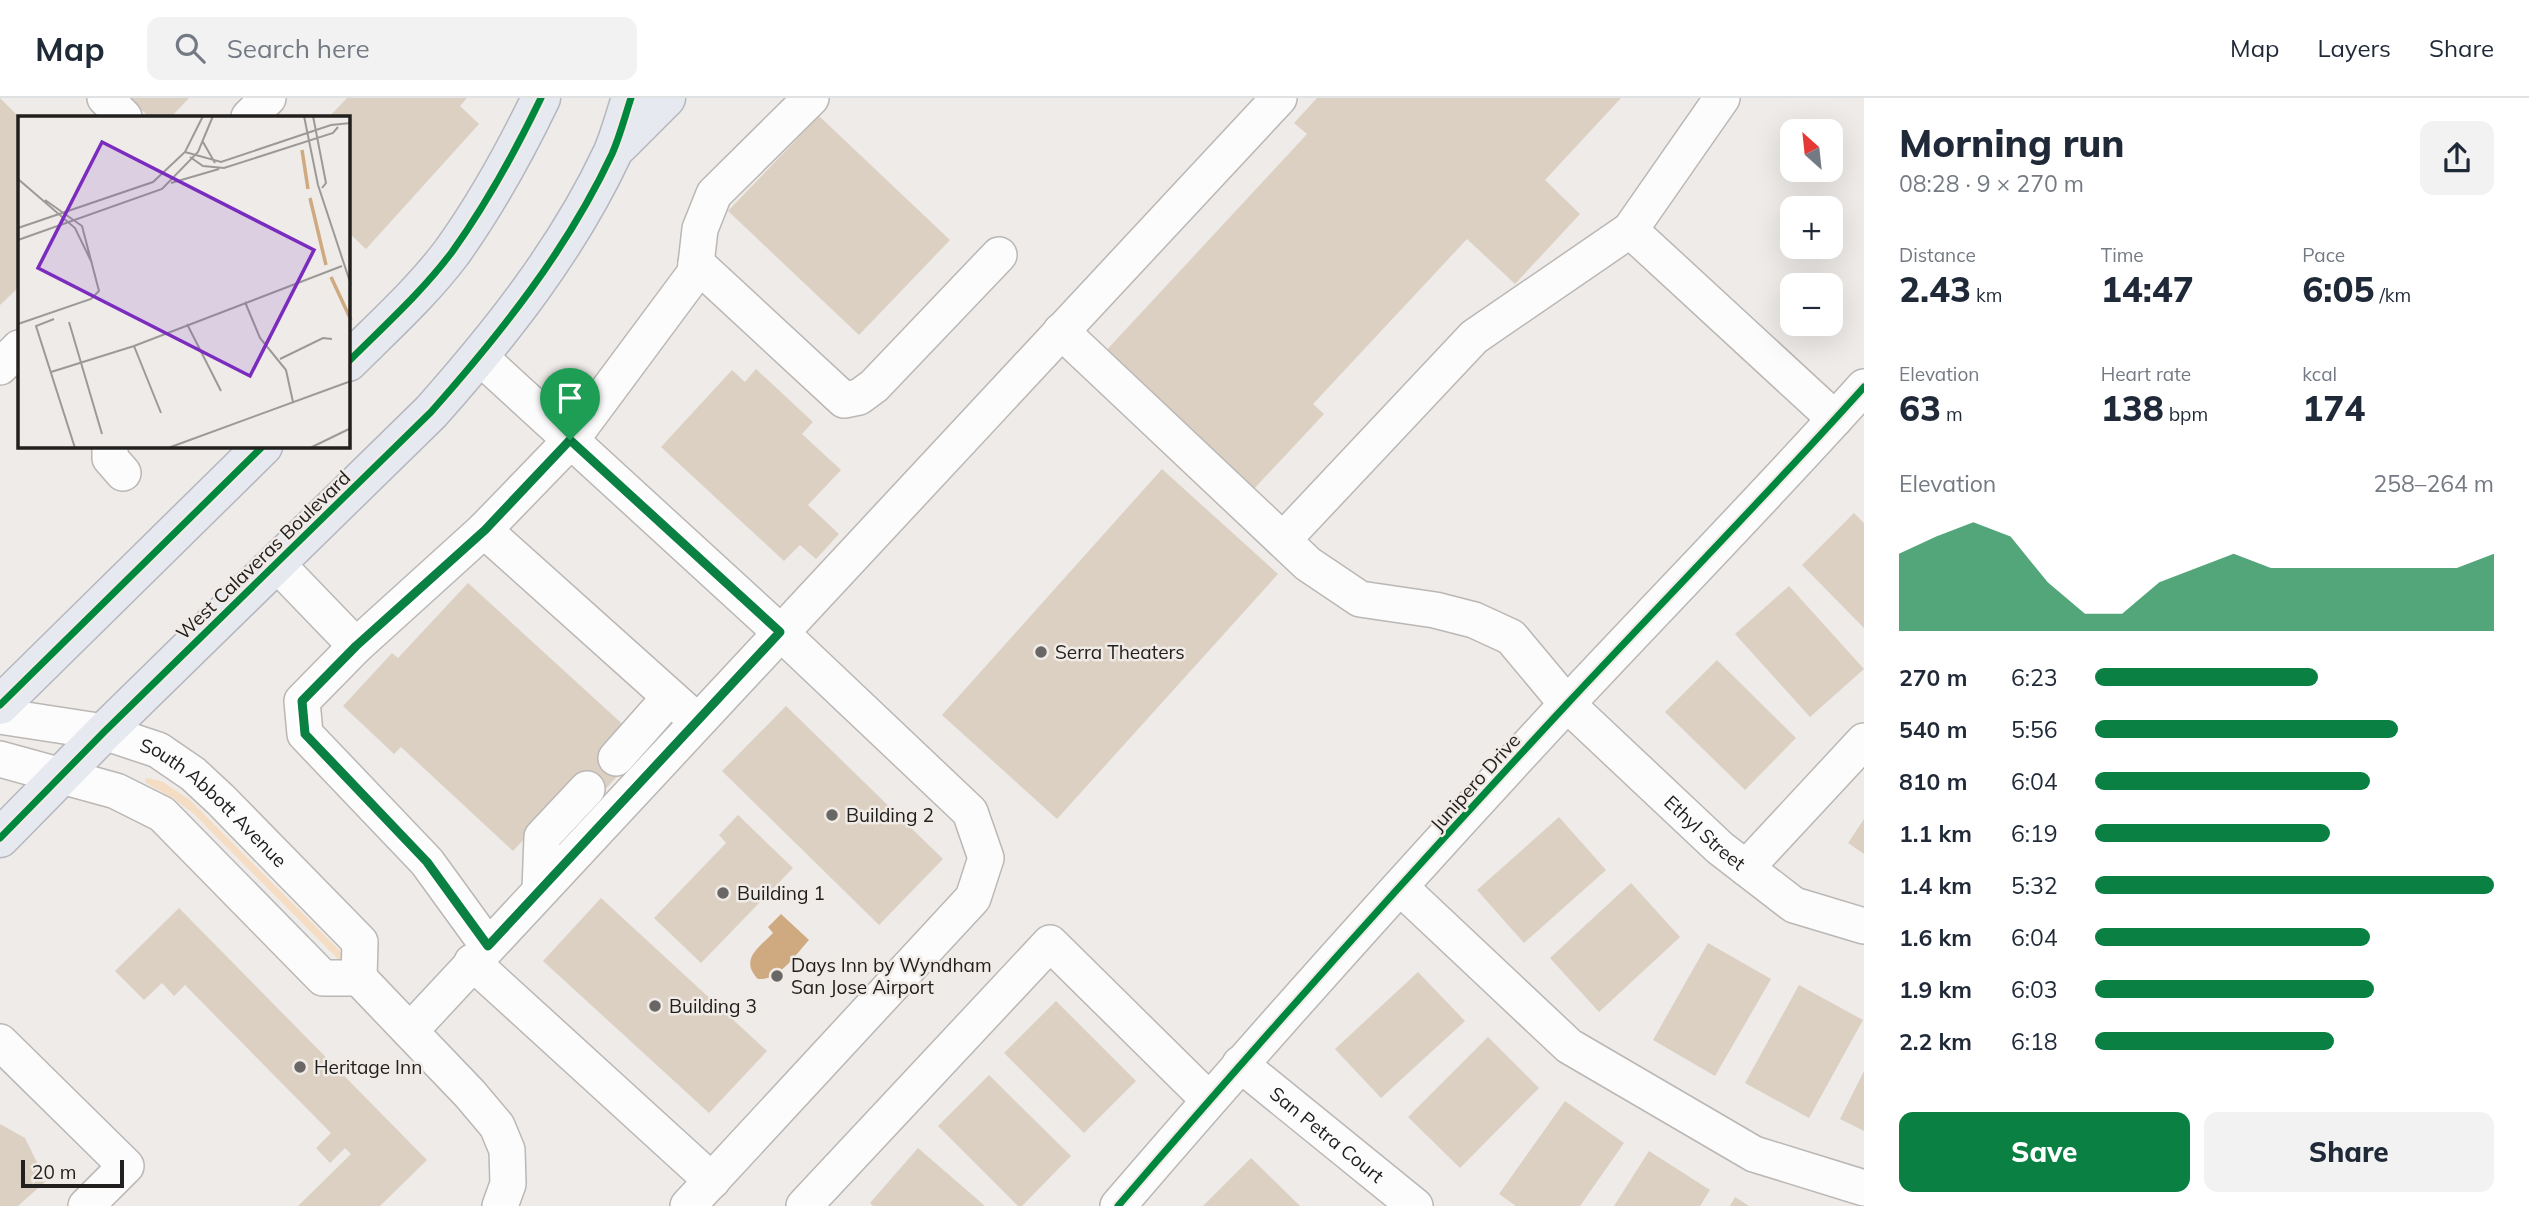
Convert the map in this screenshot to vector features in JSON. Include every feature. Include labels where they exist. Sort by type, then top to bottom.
[{"type":"highway","points":[[350,360],[450,254],[514,154],[541,98]]},
{"type":"highway","name":"West Calaveras Boulevard","points":[[0,838],[104,732],[431,412],[480,357],[540,278],[582,213],[613,152],[631,98]]},
{"type":"highway","points":[[613,152],[666,98]]},
{"type":"highway","points":[[0,705],[261,448]]},
{"type":"street","points":[[105,98],[123,116]]},
{"type":"street","points":[[250,116],[268,98]]},
{"type":"street","points":[[712,1181],[480,954],[427,862],[305,734],[302,701],[356,646],[485,530],[570,440],[695,273],[700,229],[714,194],[811,98]]},
{"type":"street","points":[[410,1031],[1279,98]]},
{"type":"street","points":[[1283,540],[1474,337],[1630,230],[1722,98]]},
{"type":"street","points":[[1630,230],[1835,419]]},
{"type":"street","points":[[696,263],[844,400],[859,397],[874,386],[999,255]]},
{"type":"street","name":"Ethyl Street","points":[[1061,331],[1308,564],[1360,599],[1435,610],[1474,620],[1511,637],[1567,704],[1720,848],[1794,905],[1864,926]]},
{"type":"street","points":[[0,367],[18,349]]},
{"type":"street","points":[[480,357],[780,632],[970,812],[986,858],[974,898],[688,1206]]},
{"type":"street","name":"Junipero Drive","points":[[1118,1206],[1240,1064],[1400,887],[1864,387]]},
{"type":"street","points":[[485,530],[697,721]]},
{"type":"street","points":[[276,563],[356,646]]},
{"type":"street","points":[[616,758],[670,697]]},
{"type":"street","name":"South Abbott Avenue","points":[[0,716],[104,732],[158,750],[193,774],[360,942],[359,978],[323,978],[162,814],[116,790],[0,759]]},
{"type":"street","points":[[1746,868],[1864,741]]},
{"type":"street","points":[[540,890],[542,837],[587,789]]},
{"type":"street","points":[[1400,887],[1569,1046],[1754,1154],[1864,1188],[1854,1206]]},
{"type":"street","points":[[804,1206],[1050,943],[1209,1100]]},
{"type":"street","points":[[359,978],[497,1126],[507,1150],[508,1184],[500,1206]]},
{"type":"street","points":[[0,1042],[126,1166],[86,1206]]},
{"type":"street","name":"San Petra Court","points":[[1240,1064],[1415,1206]]},
{"type":"shaded area","points":[[145,779],[163,782],[190,800],[349,960],[341,962],[194,814],[146,783]]},
{"type":"shaded area","points":[[781,914],[809,940],[780,971],[773,976],[758,979],[750,965],[753,954],[773,933],[768,927]]},
{"type":"building","points":[[0,98],[18,116],[18,288],[0,305]]},
{"type":"building","points":[[129,98],[189,98],[172,116],[148,116]]},
{"type":"building","points":[[347,98],[467,98],[460,106],[479,124],[366,249],[350,234],[350,116],[330,116]]},
{"type":"building","points":[[1317,98],[1621,98],[1545,180],[1580,214],[1515,284],[1467,239],[1313,404],[1324,414],[1251,492],[1102,355],[1307,134],[1294,123]]},
{"type":"building","points":[[819,116],[950,240],[859,335],[728,211]]},
{"type":"building","points":[[756,369],[813,422],[802,434],[841,470],[808,505],[839,534],[816,559],[800,545],[784,561],[661,447],[732,370],[745,382]]},
{"type":"building","points":[[1162,469],[1278,574],[1057,819],[942,715]]},
{"type":"building","points":[[1854,513],[1864,523],[1864,628],[1802,565]]},
{"type":"building","points":[[468,583],[630,731],[626,767],[597,798],[578,781],[513,851],[401,747],[394,754],[343,706],[392,653],[398,658]]},
{"type":"building","points":[[1789,586],[1864,669],[1810,717],[1735,634]]},
{"type":"building","points":[[1717,660],[1796,738],[1745,790],[1665,712]]},
{"type":"building","name":"Building 2","points":[[786,706],[943,859],[879,925],[722,771]]},
{"type":"building","name":"Building 1","points":[[738,815],[793,868],[701,963],[654,918],[726,843],[719,835]]},
{"type":"building","points":[[1559,817],[1606,870],[1524,943],[1477,890]]},
{"type":"building","points":[[1864,819],[1864,854],[1848,843]]},
{"type":"building","points":[[1631,883],[1680,937],[1599,1012],[1550,958]]},
{"type":"building","name":"Building 3","points":[[601,898],[767,1051],[709,1113],[543,961]]},
{"type":"building","name":"Heritage Inn","points":[[179,908],[427,1160],[380,1206],[298,1206],[351,1154],[345,1148],[330,1163],[316,1148],[331,1133],[185,985],[174,996],[162,983],[144,1000],[115,971]]},
{"type":"building","points":[[1708,943],[1771,979],[1715,1076],[1653,1040]]},
{"type":"building","points":[[1418,972],[1465,1021],[1381,1098],[1335,1049]]},
{"type":"building","points":[[1799,985],[1863,1020],[1809,1118],[1745,1083]]},
{"type":"building","points":[[1056,1001],[1136,1081],[1084,1133],[1004,1053]]},
{"type":"building","points":[[1488,1037],[1539,1088],[1460,1168],[1408,1117]]},
{"type":"building","points":[[1864,1071],[1864,1131],[1840,1119]]},
{"type":"building","points":[[989,1075],[1071,1156],[1022,1206],[1018,1206],[938,1126]]},
{"type":"building","points":[[1565,1101],[1624,1143],[1580,1206],[1516,1206],[1499,1194]]},
{"type":"building","points":[[0,1124],[25,1138],[46,1181],[18,1206],[0,1206]]},
{"type":"building","points":[[918,1148],[985,1206],[873,1206],[870,1203]]},
{"type":"building","points":[[1649,1151],[1710,1190],[1700,1206],[1614,1206]]},
{"type":"building","points":[[1251,1158],[1300,1206],[1203,1206]]},
{"type":"building","points":[[1735,1197],[1749,1206],[1730,1206]]},
{"type":"cycle path","points":[[350,360],[415,295],[452,252],[500,177],[541,98]]},
{"type":"cycle path","points":[[0,838],[104,732],[431,412],[457,382],[531,289],[575,224],[612,154],[631,98]]},
{"type":"cycle path","points":[[1118,1206],[1453,828],[1864,387]]},
{"type":"cycle path","points":[[0,705],[261,448]]},
{"type":"place","name":"Serra Theaters","points":[[1041,652]]},
{"type":"place","name":"Building 2","points":[[832,815]]},
{"type":"place","name":"Building 1","points":[[723,893]]},
{"type":"place","name":"Days Inn by Wyndham San Jose Airport","points":[[777,976]]},
{"type":"place","name":"Building 3","points":[[655,1006]]},
{"type":"place","name":"Heritage Inn","points":[[300,1067]]},
{"type":"route","points":[[570,440],[780,632],[488,946],[427,862],[305,734],[302,701],[356,646],[485,530],[570,440]]}]
